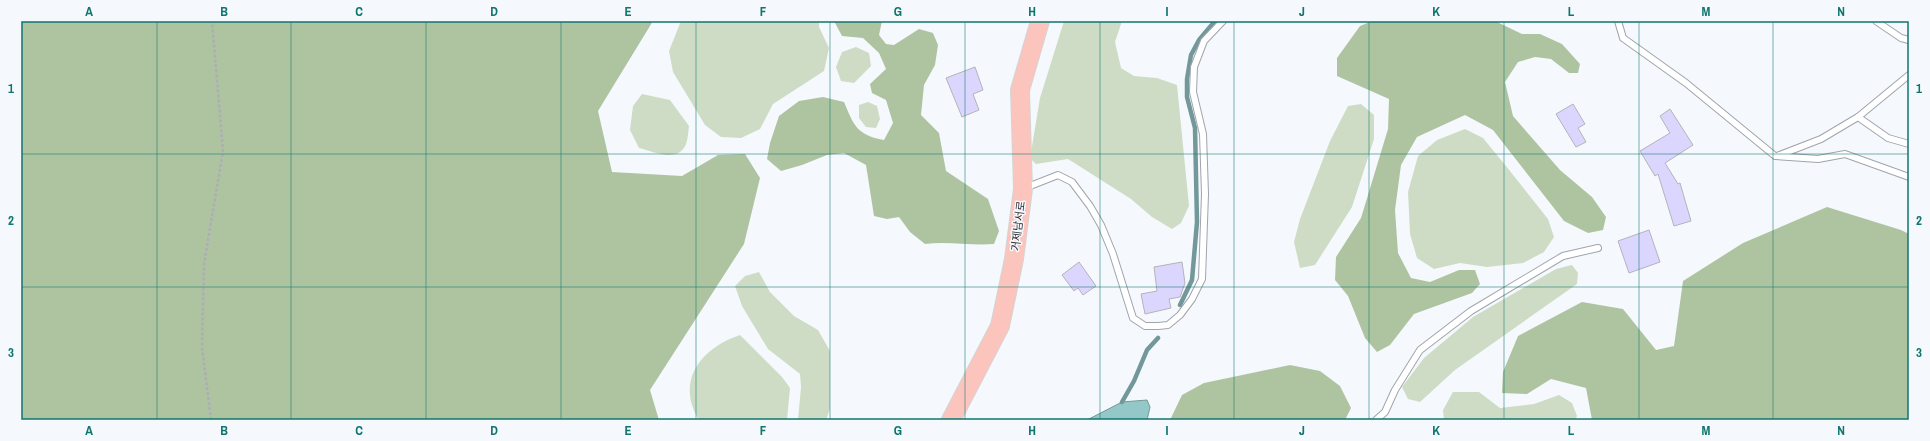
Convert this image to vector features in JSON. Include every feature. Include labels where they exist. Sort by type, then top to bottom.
[{"type":"main road","name":"거제남서로","points":[[951,420],[1000,326],[1014,259],[1023,189],[1020,90],[1040,21]]},
{"type":"lane","points":[[1023,189],[1058,175],[1072,182],[1090,206],[1101,225],[1113,254],[1133,318],[1145,326],[1158,326],[1168,325],[1180,315],[1192,299],[1202,279],[1205,194],[1203,134],[1193,92],[1194,67],[1204,41],[1223,21]]},
{"type":"lane","points":[[1618,21],[1623,38],[1686,83],[1775,156],[1818,159],[1845,154],[1909,177]]},
{"type":"lane","points":[[1876,21],[1901,38],[1909,40]]},
{"type":"lane","points":[[1775,156],[1821,139],[1858,117],[1909,75]]},
{"type":"lane","points":[[1858,117],[1888,138],[1909,144]]},
{"type":"lane","points":[[1376,420],[1385,412],[1394,390],[1420,350],[1471,311],[1563,256],[1598,248]]},
{"type":"path","points":[[211,420],[202,347],[204,264],[223,151],[212,21]]},
{"type":"green space","points":[[22,21],[653,21],[598,111],[612,172],[682,176],[718,155],[745,154],[760,178],[744,244],[650,390],[659,420],[21,420]]},
{"type":"green space","points":[[681,21],[819,21],[819,27],[829,48],[824,71],[773,104],[760,129],[741,138],[721,137],[705,125],[673,72],[669,51]]},
{"type":"green space","points":[[834,21],[882,21],[879,35],[886,44],[894,45],[919,29],[933,33],[938,45],[935,65],[924,85],[921,115],[939,133],[946,171],[988,199],[999,231],[994,244],[925,244],[910,232],[899,217],[887,219],[874,216],[866,165],[844,153],[827,155],[802,165],[781,171],[767,159],[770,143],[779,116],[799,101],[823,97],[844,102],[858,128],[862,132],[875,138],[884,140],[893,123],[886,100],[872,93],[870,84],[886,69],[879,53],[863,38],[842,36]]},
{"type":"green space","points":[[1064,21],[1122,21],[1115,42],[1121,68],[1134,76],[1157,78],[1177,85],[1189,206],[1181,223],[1172,229],[1152,217],[1131,199],[1068,159],[1036,164],[1030,158],[1040,98]]},
{"type":"green space","points":[[1372,21],[1495,21],[1522,34],[1540,34],[1562,44],[1580,64],[1578,73],[1569,73],[1551,59],[1535,57],[1518,62],[1505,82],[1513,116],[1560,170],[1592,197],[1606,217],[1603,230],[1588,233],[1564,221],[1493,130],[1465,115],[1417,137],[1401,165],[1395,210],[1398,253],[1411,278],[1430,282],[1459,270],[1475,270],[1480,284],[1472,293],[1414,314],[1390,345],[1377,352],[1365,338],[1348,296],[1335,280],[1336,257],[1361,218],[1388,129],[1389,99],[1337,76],[1337,58],[1360,26]]},
{"type":"green space","points":[[856,47],[869,53],[871,66],[854,83],[841,81],[836,67],[842,52]]},
{"type":"green space","points":[[642,94],[670,100],[689,126],[686,143],[680,152],[669,155],[639,148],[630,130],[633,106]]},
{"type":"green space","points":[[868,102],[877,106],[880,119],[876,128],[866,127],[859,118],[859,105]]},
{"type":"green space","points":[[1361,104],[1374,115],[1374,139],[1352,207],[1315,265],[1300,268],[1294,242],[1300,219],[1330,141],[1348,106]]},
{"type":"green space","points":[[1465,129],[1483,138],[1548,219],[1554,237],[1544,252],[1523,263],[1487,267],[1460,263],[1434,269],[1417,258],[1410,234],[1408,192],[1418,156],[1437,140]]},
{"type":"green space","points":[[1827,207],[1901,230],[1909,234],[1909,420],[1592,420],[1586,388],[1551,379],[1527,394],[1502,393],[1503,372],[1518,336],[1582,302],[1623,309],[1656,350],[1674,346],[1683,281],[1743,243]]},
{"type":"green space","points":[[1572,265],[1578,273],[1577,284],[1455,370],[1420,402],[1408,399],[1402,387],[1424,358],[1473,317],[1556,269]]},
{"type":"green space","points":[[759,272],[770,292],[794,316],[818,330],[830,351],[830,409],[826,420],[798,420],[801,387],[800,374],[768,349],[742,306],[735,286],[745,276]]},
{"type":"green space","points":[[740,335],[782,377],[790,388],[787,420],[699,420],[692,406],[690,392],[691,379],[696,368],[704,357],[714,348]]},
{"type":"green space","points":[[1290,365],[1320,371],[1340,386],[1351,408],[1345,420],[1170,420],[1182,395],[1204,383]]},
{"type":"green space","points":[[1453,392],[1479,392],[1500,408],[1534,404],[1559,395],[1572,403],[1577,416],[1575,420],[1444,420],[1443,410]]},
{"type":"water","points":[[1147,400],[1150,407],[1147,420],[1087,420],[1122,402]]},
{"type":"building","points":[[975,67],[983,90],[973,94],[979,110],[962,117],[946,78]]},
{"type":"building","points":[[1573,104],[1585,124],[1578,128],[1586,142],[1576,147],[1556,114]]},
{"type":"building","points":[[1670,109],[1693,145],[1665,163],[1678,184],[1680,183],[1691,221],[1674,226],[1658,174],[1655,176],[1640,151],[1670,133],[1660,116]]},
{"type":"building","points":[[1649,230],[1660,262],[1629,273],[1618,241]]},
{"type":"building","points":[[1079,262],[1096,286],[1083,295],[1078,288],[1074,291],[1062,275]]},
{"type":"building","points":[[1182,262],[1185,283],[1180,297],[1169,299],[1171,308],[1145,314],[1141,294],[1157,291],[1154,267]]},
{"type":"waterway","points":[[1180,305],[1192,280],[1197,222],[1195,128],[1187,97],[1187,79],[1191,55],[1199,40],[1215,21]]},
{"type":"waterway","points":[[1122,402],[1134,381],[1147,350],[1158,338]]}]
